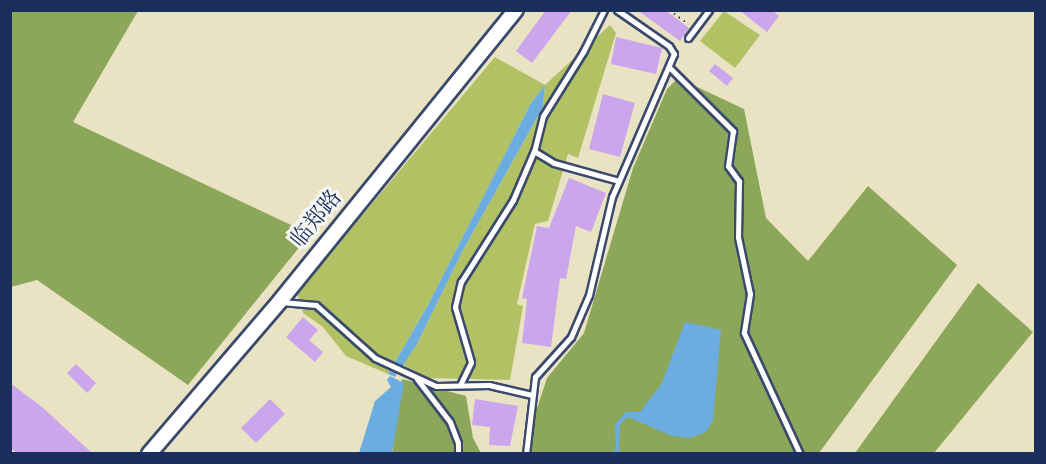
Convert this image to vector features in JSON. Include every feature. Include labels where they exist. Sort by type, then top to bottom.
[{"type":"main road","name":"临郑路","points":[[148,453],[280,301],[516,10]]},
{"type":"lane","points":[[460,386],[471,363],[455,307],[461,282],[513,200],[534,151],[543,116],[583,52],[604,10]]},
{"type":"lane","points":[[526,453],[535,377],[571,337],[589,295],[598,244],[619,181],[669,67],[672,48],[617,10]]},
{"type":"lane","points":[[688,38],[709,10]]},
{"type":"lane","points":[[669,67],[733,131],[728,166],[739,181],[738,237],[750,294],[744,333],[800,453]]},
{"type":"lane","points":[[534,151],[554,163],[619,181]]},
{"type":"lane","points":[[280,301],[285,305],[316,304],[375,358],[436,386],[489,385],[532,395]]},
{"type":"lane","points":[[416,378],[450,422],[459,443],[458,453]]},
{"type":"path","points":[[669,10],[695,29]]},
{"type":"green space","points":[[11,10],[138,11],[73,122],[310,234],[188,385],[37,280],[11,287]]},
{"type":"green space","points":[[724,11],[760,35],[735,68],[700,41]]},
{"type":"green space","points":[[610,25],[616,33],[578,158],[568,154],[548,221],[535,224],[517,304],[523,306],[510,380],[428,378],[402,364],[417,344],[463,250],[543,107],[545,86],[531,103],[428,305],[388,374],[346,356],[323,327],[303,313],[297,293],[495,57],[545,85]]},
{"type":"green space","points":[[678,78],[744,109],[766,218],[808,261],[868,186],[957,265],[819,453],[522,454],[547,378],[584,333],[633,168],[667,89]]},
{"type":"green space","points":[[978,283],[1033,332],[934,453],[855,453]]},
{"type":"green space","points":[[402,379],[466,396],[473,438],[481,453],[392,454]]},
{"type":"water","points":[[545,85],[543,107],[463,250],[417,344],[395,377],[388,374],[428,305],[531,103]]},
{"type":"water","points":[[685,322],[721,330],[713,421],[706,432],[690,438],[672,436],[628,417],[620,424],[619,453],[612,453],[616,449],[615,424],[626,412],[640,412],[662,383]]},
{"type":"water","points":[[390,376],[404,383],[392,453],[359,453],[375,401],[391,387],[387,380]]},
{"type":"building","points":[[546,10],[572,10],[532,63],[516,51]]},
{"type":"building","points":[[637,10],[665,10],[689,28],[680,41]]},
{"type":"building","points":[[739,10],[772,10],[779,16],[767,32]]},
{"type":"building","points":[[616,37],[662,48],[656,74],[611,64]]},
{"type":"building","points":[[715,64],[733,78],[727,86],[709,71]]},
{"type":"building","points":[[603,94],[635,103],[620,157],[589,149]]},
{"type":"building","points":[[569,178],[606,193],[591,232],[576,226],[566,279],[560,278],[551,347],[522,343],[527,299],[522,298],[537,226],[549,228]]},
{"type":"building","points":[[303,317],[318,330],[309,340],[323,352],[315,362],[286,337]]},
{"type":"building","points":[[76,364],[96,383],[87,393],[67,373]]},
{"type":"building","points":[[10,383],[42,407],[92,453],[17,453],[10,448]]},
{"type":"building","points":[[270,399],[285,414],[256,443],[241,428]]},
{"type":"building","points":[[475,399],[518,406],[510,446],[489,445],[490,427],[472,425]]}]
